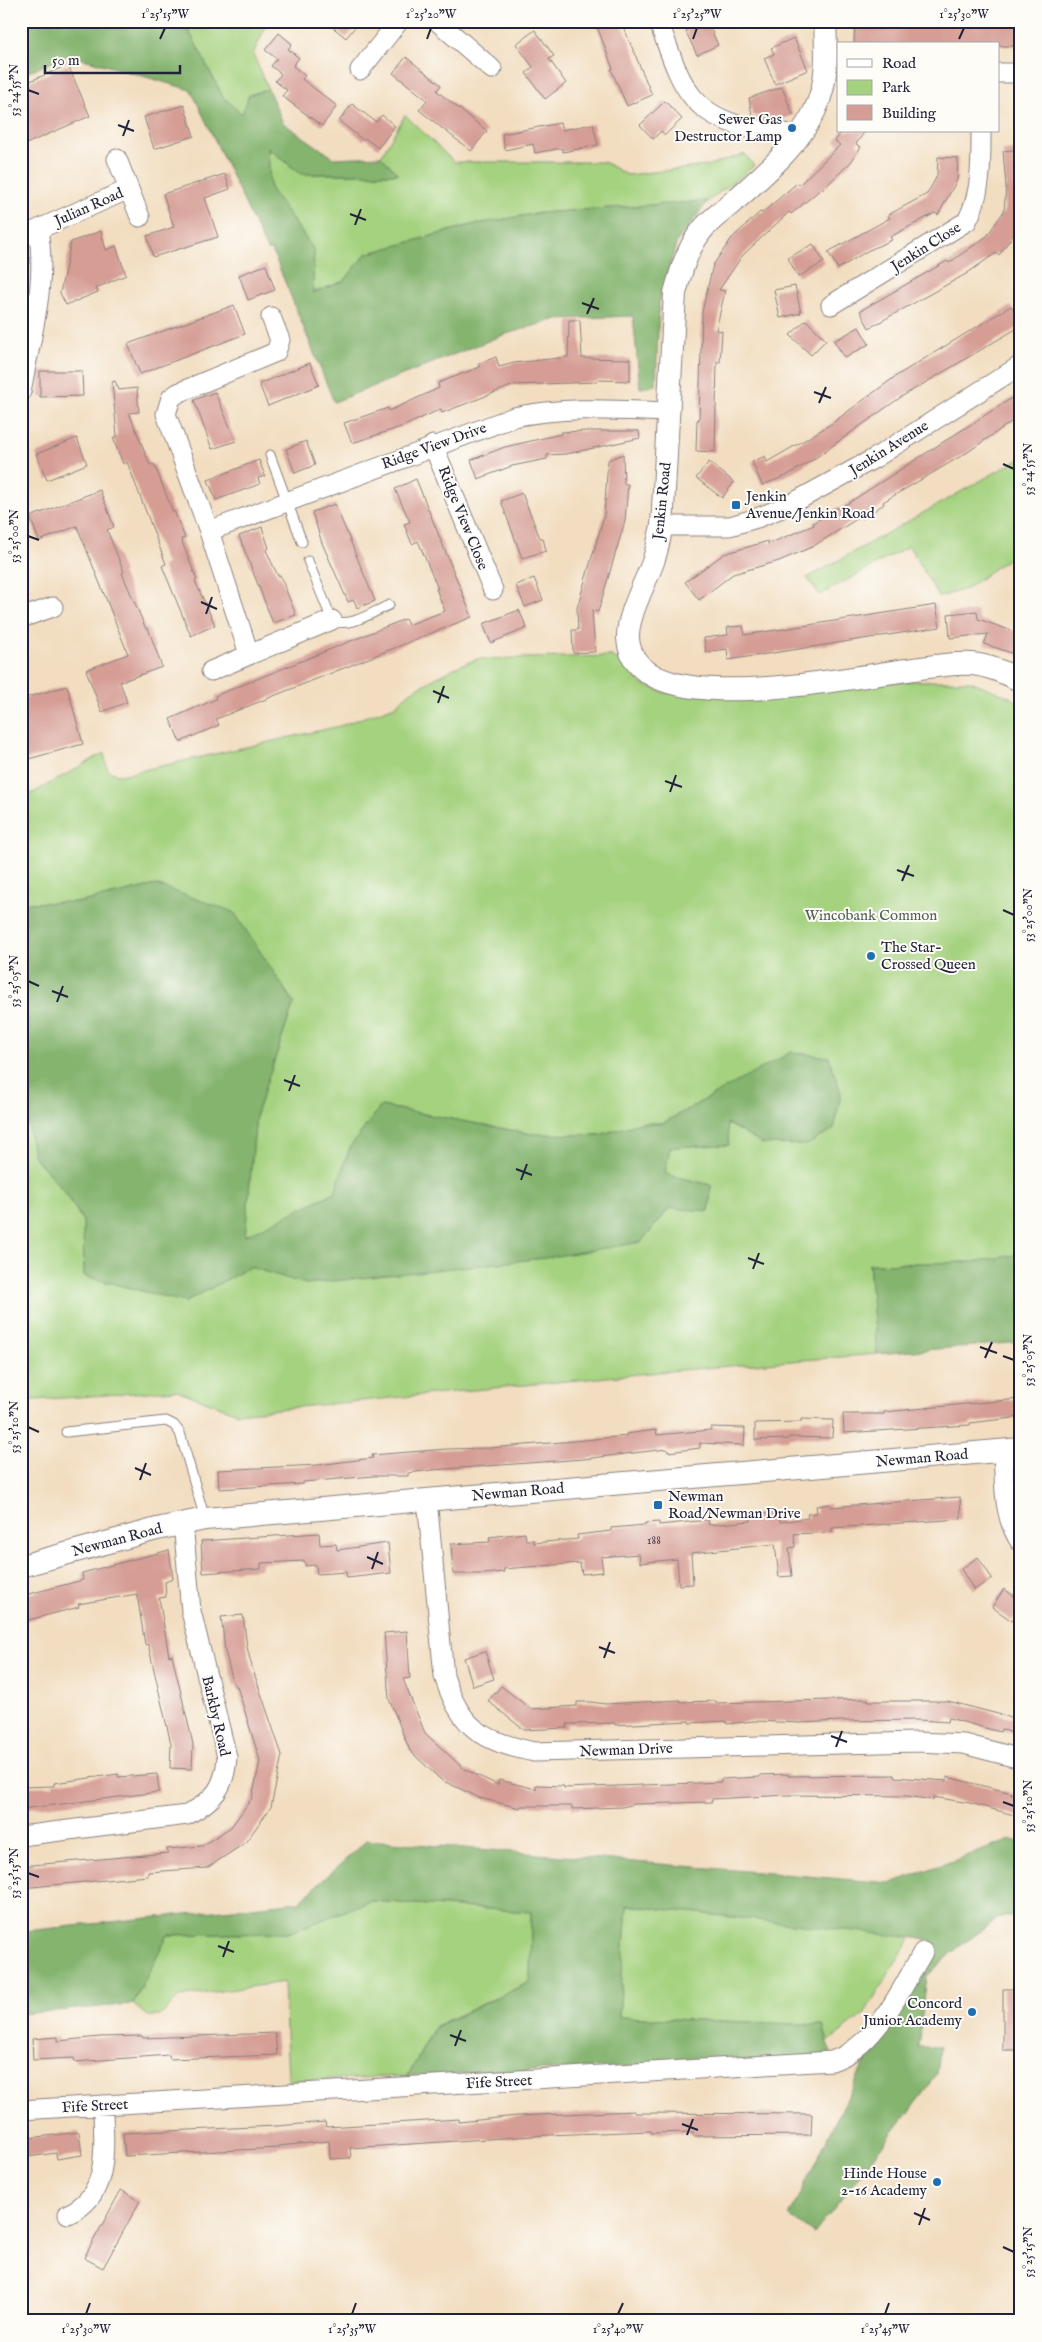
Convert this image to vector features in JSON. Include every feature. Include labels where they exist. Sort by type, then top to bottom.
[{"type":"street","points":[[360,70],[399,21]]},
{"type":"street","points":[[437,21],[492,69]]},
{"type":"street","points":[[658,21],[682,81],[691,95],[702,106],[716,116],[743,127],[799,135]]},
{"type":"street","name":"Jenkin Road","points":[[825,21],[831,77],[816,109],[799,135],[763,176],[702,230],[690,249],[682,268],[676,293],[662,526],[654,561],[631,618],[628,638],[632,656],[641,668],[656,678],[678,685],[750,688],[823,683],[946,665],[971,664],[992,669],[1021,681]]},
{"type":"street","points":[[1000,73],[1021,73]]},
{"type":"street","name":"Jenkin Close","points":[[831,306],[968,221],[976,201],[981,167],[981,132]]},
{"type":"street","name":"Julian Road","points":[[117,159],[140,216]]},
{"type":"street","name":"Julian Road","points":[[29,233],[129,189]]},
{"type":"street","points":[[21,392],[42,272],[42,250],[29,233]]},
{"type":"street","points":[[249,654],[209,531],[166,414],[171,398],[178,393],[276,352],[280,340],[271,317]]},
{"type":"street","name":"Jenkin Avenue","points":[[662,526],[730,526],[757,518],[788,505],[875,458],[1021,365]]},
{"type":"street","name":"Ridge View Drive","points":[[209,531],[514,417],[545,410],[578,408],[669,412]]},
{"type":"street","name":"Ridge View Close","points":[[433,446],[493,590]]},
{"type":"street","points":[[21,618],[53,607]]},
{"type":"street","points":[[211,671],[332,620]]},
{"type":"street","points":[[1012,1450],[1007,1516],[1013,1532],[1021,1543]]},
{"type":"street","name":"Newman Road","points":[[21,1566],[183,1523],[205,1519],[1012,1450]]},
{"type":"street","name":"Newman Drive","points":[[428,1499],[444,1676],[452,1701],[466,1720],[483,1736],[507,1746],[534,1752],[916,1742],[964,1744],[1021,1759]]},
{"type":"street","name":"Barkby Road","points":[[21,1836],[188,1815],[206,1805],[218,1791],[226,1774],[228,1757],[191,1611],[183,1523]]},
{"type":"street","name":"Fife Street","points":[[21,2110],[832,2061],[844,2057],[867,2038],[888,2012],[923,1952]]},
{"type":"street","points":[[68,2214],[86,2204],[100,2181],[103,2167],[103,2105]]},
{"type":"lane","points":[[270,455],[302,542]]},
{"type":"lane","points":[[308,562],[332,620],[339,624],[346,624],[389,605]]},
{"type":"lane","points":[[66,1432],[166,1421],[174,1425],[180,1434],[205,1519]]},
{"type":"green space","points":[[21,21],[184,21],[223,97],[242,114],[249,95],[268,89],[283,123],[334,158],[381,156],[398,174],[301,174],[268,148],[270,188],[314,250],[313,293],[344,281],[366,254],[471,225],[539,213],[708,201],[677,241],[659,303],[656,385],[640,388],[633,316],[557,319],[503,335],[334,402],[272,250],[267,250],[191,90],[70,55],[21,75]]},
{"type":"green space","points":[[184,21],[256,21],[265,28],[253,54],[268,89],[249,95],[243,115],[223,97]]},
{"type":"green space","points":[[405,115],[454,162],[604,162],[627,175],[706,166],[745,154],[754,166],[708,201],[539,213],[471,225],[366,254],[344,281],[312,293],[314,250],[270,188],[268,148],[301,174],[397,174],[381,156]]},
{"type":"green space","points":[[1021,458],[1021,549],[966,589],[939,597],[909,546],[820,595],[807,578]]},
{"type":"green space","name":"Wincobank Common","points":[[612,656],[642,684],[665,693],[759,696],[912,681],[970,681],[1012,698],[1021,705],[1021,1254],[973,1262],[869,1264],[877,1354],[680,1370],[237,1413],[176,1390],[21,1401],[21,1105],[25,1105],[33,1155],[65,1192],[83,1221],[84,1276],[185,1302],[250,1267],[306,1284],[641,1242],[670,1208],[709,1211],[711,1185],[665,1174],[670,1147],[728,1145],[726,1123],[762,1144],[724,1089],[663,1123],[640,1123],[599,1135],[532,1134],[381,1106],[350,1147],[335,1192],[245,1237],[256,1114],[294,1003],[156,885],[81,902],[21,903],[21,796],[33,793],[104,753],[108,771],[121,775],[340,726],[395,706],[410,692],[454,668],[477,659]]},
{"type":"green space","points":[[156,885],[234,912],[294,1003],[256,1114],[245,1236],[335,1192],[350,1147],[381,1106],[532,1134],[599,1135],[640,1123],[663,1123],[791,1052],[829,1057],[841,1093],[834,1129],[807,1145],[762,1144],[727,1123],[729,1145],[670,1147],[665,1174],[711,1185],[709,1211],[670,1208],[641,1242],[545,1258],[306,1284],[250,1267],[185,1302],[84,1276],[83,1221],[65,1192],[33,1155],[25,1105],[21,1105],[21,903],[81,902]]},
{"type":"green space","points":[[1021,1254],[1021,1342],[877,1354],[869,1264],[973,1262]]},
{"type":"green space","points":[[367,1840],[891,1883],[1011,1840],[1021,1842],[1021,1913],[997,1919],[951,1953],[927,1976],[918,2047],[940,2047],[937,2075],[814,2234],[789,2216],[868,2056],[932,1940],[627,1905],[619,2017],[823,2025],[832,2058],[408,2076],[435,2027],[530,1982],[531,1912],[371,1901],[288,1933],[168,1935],[133,2004],[21,2014],[21,1939],[27,1939],[26,1931],[299,1902]]},
{"type":"green space","points":[[371,1901],[531,1912],[530,1982],[435,2026],[408,2076],[288,2081],[284,1982],[179,1997],[160,2016],[147,2016],[133,2004],[168,1935],[288,1933]]},
{"type":"green space","points":[[627,1905],[911,1937],[864,2014],[828,2042],[823,2025],[619,2017]]},
{"type":"building","points":[[325,21],[360,21],[346,38]]},
{"type":"building","points":[[595,21],[621,21],[652,95],[627,106],[611,69],[613,69]]},
{"type":"building","points":[[683,21],[707,21],[718,45],[697,55]]},
{"type":"building","points":[[855,21],[926,25],[926,23],[1021,24],[1021,46],[1000,46],[1000,42],[854,42]]},
{"type":"building","points":[[535,30],[554,56],[549,59],[566,83],[545,99],[526,73],[533,67],[516,44]]},
{"type":"building","points":[[279,33],[292,44],[288,49],[299,58],[293,66],[305,76],[302,79],[337,106],[322,126],[282,96],[287,90],[275,81],[281,74],[271,66],[277,59],[265,50]]},
{"type":"building","points":[[794,38],[808,70],[775,84],[764,58],[774,54],[771,48]]},
{"type":"building","points":[[406,57],[441,85],[437,91],[487,131],[471,151],[419,110],[427,100],[393,73]]},
{"type":"building","points":[[68,65],[90,116],[21,146],[21,85]]},
{"type":"building","points":[[782,87],[793,115],[784,118],[765,118],[752,115],[749,98]]},
{"type":"building","points":[[665,101],[682,119],[665,135],[661,131],[653,139],[640,125]]},
{"type":"building","points":[[352,104],[376,122],[382,115],[395,126],[378,148],[365,138],[363,140],[339,121]]},
{"type":"building","points":[[184,105],[194,136],[154,149],[144,117]]},
{"type":"building","points":[[560,123],[562,130],[593,124],[598,145],[563,152],[562,148],[535,153],[533,144],[505,150],[502,134]]},
{"type":"building","points":[[841,132],[864,132],[856,144],[861,147],[851,162],[822,190],[791,214],[789,212],[742,256],[719,290],[725,291],[716,330],[722,331],[720,362],[717,362],[715,452],[696,451],[697,420],[699,420],[702,312],[713,265],[732,238],[760,212],[762,213],[797,183],[799,185],[840,145],[835,141]]},
{"type":"building","points":[[1021,149],[1021,224],[999,255],[996,253],[966,274],[869,328],[860,311],[947,261],[949,263],[987,236],[1004,211],[1006,186],[1003,151]]},
{"type":"building","points":[[938,157],[958,158],[957,180],[938,215],[935,213],[890,237],[892,240],[867,251],[838,269],[828,252],[890,218],[888,215],[927,194],[937,176]]},
{"type":"building","points":[[225,174],[230,189],[205,198],[218,237],[153,257],[147,236],[174,227],[163,194]]},
{"type":"building","points":[[101,231],[106,250],[116,246],[126,275],[96,288],[98,292],[66,305],[60,293],[71,242]]},
{"type":"building","points":[[813,244],[824,262],[798,277],[788,258]]},
{"type":"building","points":[[266,265],[275,290],[248,300],[239,275]]},
{"type":"building","points":[[795,286],[801,313],[780,318],[774,290]]},
{"type":"building","points":[[234,305],[245,334],[140,374],[128,344]]},
{"type":"building","points":[[1011,306],[1021,320],[1021,326],[901,397],[811,461],[786,476],[762,485],[752,462],[765,456],[767,462],[803,441],[831,424],[896,376]]},
{"type":"building","points":[[569,320],[580,320],[582,358],[630,359],[630,381],[597,380],[597,382],[514,385],[442,413],[441,409],[404,426],[352,443],[344,423],[388,408],[389,411],[439,388],[438,383],[480,367],[478,364],[496,357],[499,367],[514,363],[568,357]]},
{"type":"building","points":[[806,320],[826,340],[811,355],[790,335]]},
{"type":"building","points":[[859,327],[869,344],[845,358],[834,341]]},
{"type":"building","points":[[310,363],[319,385],[268,406],[259,384]]},
{"type":"building","points":[[40,371],[82,371],[83,396],[40,397]]},
{"type":"building","points":[[115,381],[119,390],[137,388],[139,412],[129,413],[150,465],[154,464],[185,538],[181,539],[197,580],[195,581],[215,625],[191,636],[162,566],[166,564],[127,462],[123,464],[113,438],[117,436],[112,382]]},
{"type":"building","points":[[215,392],[236,441],[212,449],[194,400]]},
{"type":"building","points":[[1015,396],[1021,406],[1021,415],[968,452],[883,502],[884,504],[862,519],[860,517],[812,547],[779,561],[733,574],[699,600],[685,582],[724,554],[768,541],[768,544],[814,525],[813,523],[838,507],[839,509]]},
{"type":"building","points":[[639,431],[640,438],[566,454],[547,455],[547,459],[512,466],[478,479],[471,460],[505,447],[561,434],[561,432]]},
{"type":"building","points":[[77,438],[87,464],[47,480],[36,454]]},
{"type":"building","points":[[306,441],[315,465],[295,473],[286,449]]},
{"type":"building","points":[[623,454],[624,484],[628,484],[625,521],[598,612],[592,610],[595,652],[573,653],[572,630],[578,630],[577,608],[604,516],[608,460]]},
{"type":"building","points":[[259,460],[265,476],[258,478],[260,484],[216,500],[208,480]]},
{"type":"building","points":[[709,462],[734,482],[722,498],[696,478]]},
{"type":"building","points":[[416,479],[472,617],[216,719],[219,725],[180,742],[170,719],[216,699],[215,696],[405,619],[408,625],[445,611],[418,541],[412,544],[404,524],[410,522],[395,489]]},
{"type":"building","points":[[100,490],[114,527],[107,530],[124,572],[122,573],[146,629],[148,628],[162,667],[120,682],[127,702],[102,712],[86,670],[128,654],[77,526],[39,541],[30,517]]},
{"type":"building","points":[[522,493],[540,538],[543,538],[546,551],[522,558],[501,501]]},
{"type":"building","points":[[335,504],[375,601],[357,608],[354,600],[348,602],[322,543],[312,512]]},
{"type":"building","points":[[262,527],[269,548],[266,550],[278,576],[280,575],[296,615],[273,623],[239,536]]},
{"type":"building","points":[[534,578],[543,600],[525,607],[516,585]]},
{"type":"building","points":[[936,605],[940,627],[728,660],[727,649],[706,652],[704,638],[728,635],[727,627],[743,626],[745,635]]},
{"type":"building","points":[[519,610],[527,628],[491,643],[483,624]]},
{"type":"building","points":[[977,611],[978,619],[1021,634],[1021,656],[984,644],[988,634],[950,638],[948,614]]},
{"type":"building","points":[[67,686],[83,744],[21,761],[21,699]]},
{"type":"building","points":[[1018,1399],[1021,1417],[970,1423],[970,1425],[844,1433],[843,1414],[884,1414],[884,1412]]},
{"type":"building","points":[[801,1419],[833,1420],[832,1438],[789,1437],[789,1439],[755,1440],[755,1423],[801,1422]]},
{"type":"building","points":[[711,1427],[745,1428],[744,1445],[700,1443],[700,1448],[668,1452],[667,1449],[584,1459],[432,1470],[408,1473],[408,1476],[374,1476],[303,1482],[303,1484],[219,1489],[218,1470],[318,1465],[373,1458],[372,1455],[574,1441],[626,1436],[626,1434],[656,1430],[657,1435],[711,1430]]},
{"type":"building","points":[[960,1497],[961,1519],[832,1528],[832,1532],[794,1534],[795,1547],[789,1548],[792,1576],[779,1577],[775,1544],[691,1553],[693,1584],[679,1585],[677,1559],[640,1563],[639,1554],[601,1557],[603,1572],[582,1574],[580,1563],[503,1569],[504,1572],[484,1574],[453,1574],[451,1544],[490,1542],[489,1537],[525,1533],[526,1540],[534,1540],[534,1543],[578,1539],[577,1535],[611,1531],[611,1528],[645,1525],[645,1523],[659,1522],[659,1525],[708,1520],[709,1525],[751,1521],[750,1515],[779,1512],[780,1522],[808,1518],[807,1514],[817,1513],[816,1506],[830,1504],[830,1507]]},
{"type":"building","points":[[319,1533],[320,1545],[336,1544],[337,1550],[388,1543],[391,1573],[347,1578],[346,1572],[317,1574],[316,1565],[305,1566],[305,1561],[261,1563],[261,1569],[203,1573],[201,1541]]},
{"type":"building","points":[[169,1550],[173,1579],[165,1582],[166,1597],[159,1598],[169,1656],[172,1655],[193,1744],[192,1769],[170,1768],[171,1744],[148,1644],[145,1645],[137,1594],[78,1604],[79,1607],[21,1622],[21,1596],[83,1580],[82,1573]]},
{"type":"building","points":[[978,1557],[992,1578],[974,1590],[961,1569]]},
{"type":"building","points":[[1004,1589],[1021,1601],[1021,1609],[1012,1621],[992,1607]]},
{"type":"building","points":[[243,1615],[247,1647],[252,1667],[282,1755],[271,1807],[245,1843],[207,1868],[148,1872],[148,1876],[21,1888],[21,1866],[168,1853],[167,1849],[202,1846],[231,1827],[252,1798],[260,1761],[237,1686],[234,1686],[225,1651],[221,1617]]},
{"type":"building","points":[[407,1631],[410,1678],[403,1679],[425,1733],[464,1769],[498,1785],[499,1780],[536,1789],[536,1785],[564,1786],[564,1788],[697,1783],[721,1782],[721,1779],[760,1777],[760,1775],[788,1774],[788,1776],[894,1775],[895,1777],[947,1781],[947,1777],[1012,1793],[1011,1795],[1021,1799],[1021,1817],[970,1803],[933,1797],[933,1800],[907,1796],[788,1795],[712,1799],[712,1802],[635,1804],[622,1807],[572,1809],[572,1806],[521,1806],[520,1808],[480,1798],[441,1780],[410,1751],[389,1699],[384,1633]]},
{"type":"building","points":[[485,1651],[494,1679],[473,1686],[464,1658]]},
{"type":"building","points":[[501,1686],[531,1709],[577,1706],[577,1702],[605,1704],[680,1700],[680,1702],[716,1701],[716,1703],[868,1699],[868,1701],[948,1701],[1021,1720],[1021,1736],[1001,1729],[1000,1732],[949,1718],[948,1722],[919,1720],[800,1723],[754,1721],[727,1724],[726,1721],[689,1723],[689,1721],[615,1725],[615,1723],[567,1724],[567,1728],[524,1730],[488,1701]]},
{"type":"building","points":[[118,1774],[118,1777],[157,1774],[159,1792],[21,1809],[21,1787],[54,1786],[54,1783]]},
{"type":"building","points":[[1003,1989],[1021,1989],[1021,2050],[1003,2050]]},
{"type":"building","points":[[275,2033],[277,2055],[170,2059],[169,2055],[75,2062],[74,2058],[33,2060],[32,2039],[58,2037],[58,2041],[100,2037],[142,2036],[143,2038]]},
{"type":"building","points":[[635,2111],[635,2113],[812,2114],[811,2135],[693,2136],[693,2132],[651,2133],[651,2131],[548,2135],[350,2148],[351,2158],[330,2159],[329,2141],[278,2146],[278,2148],[125,2156],[123,2133],[325,2122],[326,2127],[459,2119],[459,2122],[517,2116]]},
{"type":"building","points":[[79,2132],[82,2155],[57,2159],[56,2153],[21,2158],[21,2139]]},
{"type":"building","points":[[121,2190],[140,2201],[103,2268],[84,2258]]},
{"type":"place","name":"Sewer Gas Destructor Lamp","points":[[792,128]]},
{"type":"place","name":"Jenkin Avenue/Jenkin Road","points":[[736,505]]},
{"type":"place","name":"The Star- Crossed Queen","points":[[871,956]]},
{"type":"place","name":"Newman Road/Newman Drive","points":[[658,1505]]},
{"type":"place","name":"Concord Junior Academy","points":[[972,2012]]},
{"type":"place","name":"Hinde House 2-16 Academy","points":[[937,2182]]}]
